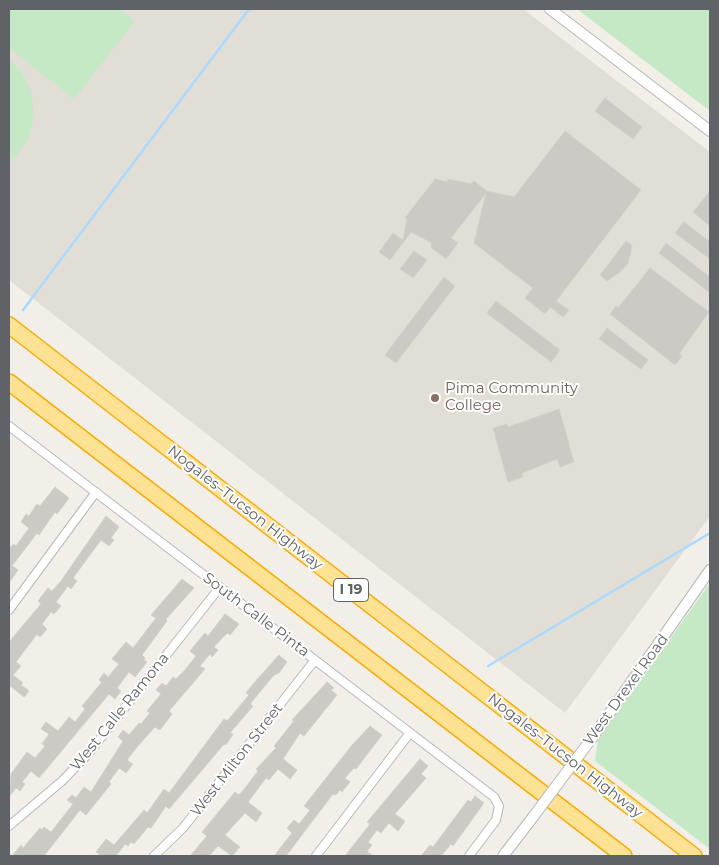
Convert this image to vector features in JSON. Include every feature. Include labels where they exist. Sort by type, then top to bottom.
[{"type":"highway","name":"Nogales–Tucson Highway","points":[[9,325],[694,856]]},
{"type":"highway","points":[[9,382],[624,856]]},
{"type":"street","points":[[550,9],[710,131]]},
{"type":"street","name":"South Calle Pinta","points":[[9,426],[409,734],[494,797],[499,806],[496,820],[469,856]]},
{"type":"street","points":[[9,610],[96,492]]},
{"type":"street","name":"West Drexel Road","points":[[503,856],[592,738],[710,570]]},
{"type":"street","name":"West Calle Ramona","points":[[9,826],[62,781],[89,753],[220,587]]},
{"type":"street","name":"West Milton Street","points":[[154,856],[184,828],[314,660]]},
{"type":"street","points":[[316,856],[409,734]]},
{"type":"shaded area","name":"Pima Community College","points":[[9,9],[523,9],[710,152],[710,516],[565,713],[9,280]]},
{"type":"green space","points":[[9,9],[119,9],[135,21],[74,99],[9,48]]},
{"type":"green space","points":[[577,9],[710,9],[710,111]]},
{"type":"green space","points":[[9,59],[21,71],[31,91],[34,114],[29,137],[17,155],[9,162]]},
{"type":"green space","points":[[710,583],[710,849],[595,761],[598,740]]},
{"type":"building","points":[[605,98],[642,127],[633,139],[595,111]]},
{"type":"building","points":[[565,131],[641,190],[556,301],[569,310],[563,317],[550,307],[545,314],[525,298],[533,288],[474,243],[486,193],[451,238],[458,243],[446,259],[431,247],[432,243],[411,232],[390,260],[379,252],[393,233],[403,240],[407,219],[405,218],[435,179],[447,182],[448,179],[471,184],[474,181],[487,191],[514,197]]},
{"type":"building","points":[[710,191],[710,226],[693,212]]},
{"type":"building","points":[[684,222],[710,242],[710,259],[675,233]]},
{"type":"building","points":[[626,241],[632,246],[628,263],[620,272],[607,281],[600,275]]},
{"type":"building","points":[[666,243],[710,277],[710,293],[659,253]]},
{"type":"building","points":[[414,251],[427,260],[413,278],[400,269]]},
{"type":"building","points":[[650,268],[709,312],[679,354],[682,356],[675,365],[610,314],[616,306],[618,308]]},
{"type":"building","points":[[444,277],[455,286],[396,363],[385,355]]},
{"type":"building","points":[[496,301],[560,350],[551,362],[487,313]]},
{"type":"building","points":[[607,328],[648,360],[641,369],[599,339]]},
{"type":"building","points":[[559,409],[574,462],[560,467],[557,459],[522,473],[523,477],[508,482],[493,428],[507,424],[508,427]]},
{"type":"building","points":[[55,487],[69,498],[57,514],[55,512],[39,535],[37,533],[12,566],[18,570],[9,583],[9,548],[14,544],[16,546],[29,528],[21,522],[26,514],[29,516],[37,504],[40,506]]},
{"type":"building","points":[[106,516],[119,527],[111,538],[114,540],[109,546],[101,540],[73,578],[77,581],[71,589],[68,586],[56,602],[61,606],[54,614],[51,612],[42,624],[47,629],[40,637],[37,634],[16,662],[21,666],[13,675],[29,691],[24,697],[9,685],[9,642],[41,604],[38,601],[48,588],[52,591],[61,581]]},
{"type":"building","points":[[182,579],[194,588],[166,619],[167,621],[142,655],[147,662],[135,677],[129,672],[117,688],[121,691],[115,699],[109,694],[39,778],[31,771],[22,782],[25,784],[20,791],[16,788],[9,797],[11,774],[27,752],[35,758],[45,746],[42,744],[49,734],[41,729],[46,722],[58,731],[69,717],[75,722],[85,709],[82,706],[102,682],[99,680],[104,673],[108,677],[119,664],[112,659],[126,642],[133,648],[156,618],[151,615]]},
{"type":"building","points":[[225,614],[239,624],[230,635],[228,633],[214,647],[218,650],[212,657],[210,654],[200,666],[205,669],[169,711],[172,714],[160,730],[155,727],[127,760],[133,764],[126,773],[119,768],[109,782],[111,784],[86,815],[80,810],[44,856],[12,856],[21,845],[23,848],[40,828],[42,830],[44,827],[51,832],[73,804],[67,800],[72,795],[76,798],[84,787],[91,792],[123,741],[118,737],[123,730],[129,735],[139,723],[141,724],[150,713],[147,711],[161,694],[156,690],[162,683],[166,686],[173,677],[176,679],[185,670],[196,656],[190,651],[205,633],[208,636]]},
{"type":"building","points":[[279,655],[287,662],[250,704],[253,706],[230,733],[233,734],[226,745],[224,744],[169,809],[166,806],[151,828],[148,827],[134,844],[131,842],[128,846],[125,844],[116,856],[101,856],[96,852],[106,839],[114,845],[144,810],[147,813],[164,789],[169,793],[224,719],[227,721],[249,695],[246,693],[253,684]]},
{"type":"building","points":[[327,682],[334,688],[331,690],[337,695],[304,736],[300,733],[283,759],[297,770],[290,779],[278,769],[269,780],[266,778],[248,802],[262,813],[256,822],[245,813],[225,835],[240,847],[232,856],[218,846],[209,856],[190,856],[207,836],[202,832],[235,792],[239,795],[245,788],[258,771],[256,769],[276,748],[274,746],[294,721],[292,720]]},
{"type":"building","points":[[370,726],[382,735],[356,769],[354,768],[345,778],[350,782],[342,792],[340,790],[336,795],[333,794],[286,856],[274,856],[292,833],[287,828],[294,820],[299,824],[310,810],[304,806],[353,744]]},
{"type":"building","points":[[420,759],[428,766],[421,774],[426,778],[395,814],[405,821],[398,831],[389,823],[381,833],[377,830],[368,842],[372,845],[367,851],[373,856],[345,856],[370,824],[367,822]]},
{"type":"building","points":[[475,796],[484,803],[453,846],[451,844],[441,856],[421,856],[430,845],[433,847],[468,800],[471,802]]},
{"type":"waterway","points":[[23,310],[249,9]]},
{"type":"waterway","points":[[488,666],[710,533]]},
{"type":"place","name":"Pima Community College","points":[[435,398]]}]
